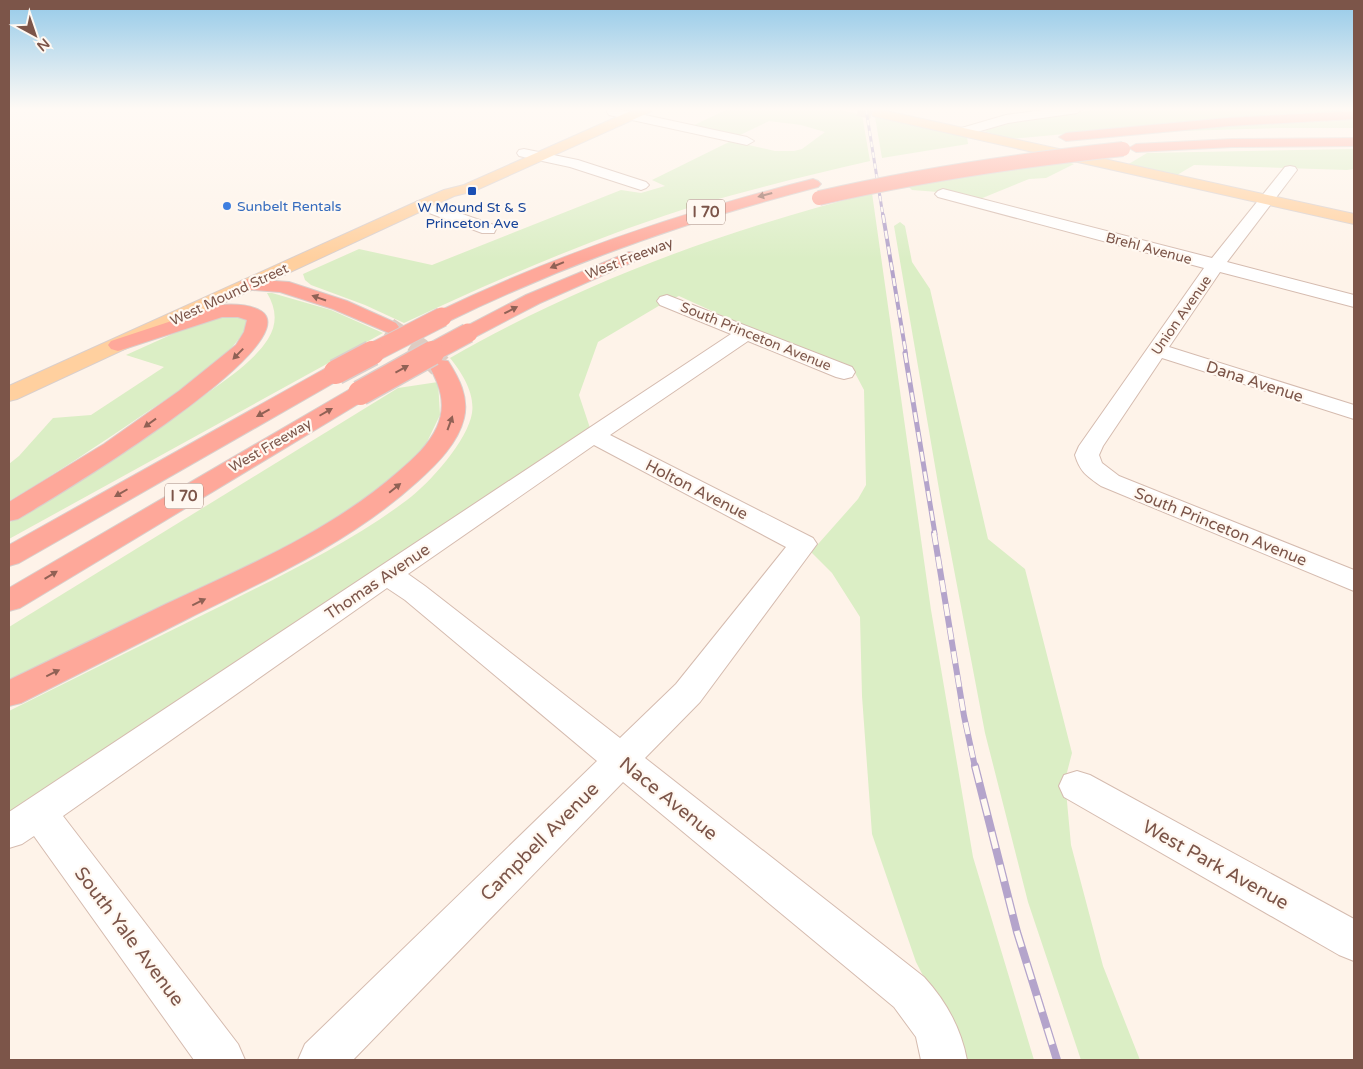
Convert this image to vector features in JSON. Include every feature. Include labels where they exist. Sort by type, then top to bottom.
[{"type":"highway","name":"West Freeway","points":[[9,557],[336,372],[442,317],[559,264],[721,207],[821,187],[1025,159]]},
{"type":"highway","name":"West Freeway","points":[[730,223],[821,187]]},
{"type":"highway","name":"West Freeway","points":[[9,600],[360,393],[468,333],[533,299],[605,266],[640,253]]},
{"type":"highway","points":[[9,513],[131,437],[189,395],[235,357],[251,339],[264,315],[264,304],[248,285]]},
{"type":"highway","points":[[248,285],[282,286],[340,305],[389,327]]},
{"type":"highway","points":[[118,344],[220,311],[236,310],[248,312],[256,316],[258,324]]},
{"type":"highway","points":[[9,694],[316,542],[377,504],[423,463],[450,427],[454,396],[440,366]]},
{"type":"main road","name":"West Mound Street","points":[[448,193],[455,186],[512,159]]},
{"type":"main road","name":"West Mound Street","points":[[9,394],[448,193],[469,188],[534,159]]},
{"type":"main road","points":[[1085,159],[1354,219]]},
{"type":"street","points":[[554,159],[574,163],[641,185]]},
{"type":"street","name":"Union Avenue","points":[[1092,467],[1087,456],[1091,446],[1217,265],[1290,170]]},
{"type":"street","name":"Brehl Avenue","points":[[943,194],[1354,301]]},
{"type":"street","points":[[422,205],[488,229]]},
{"type":"street","name":"South Princeton Avenue","points":[[667,301],[844,372]]},
{"type":"street","name":"Thomas Avenue","points":[[24,822],[592,435],[747,332]]},
{"type":"street","name":"Dana Avenue","points":[[1157,350],[1354,412]]},
{"type":"street","name":"Holton Avenue","points":[[592,435],[803,544]]},
{"type":"street","name":"South Princeton Avenue","points":[[1092,467],[1110,481],[1354,581]]},
{"type":"street","name":"Campbell Avenue","points":[[321,1060],[688,693],[803,544]]},
{"type":"street","name":"Nace Avenue","points":[[387,574],[423,599],[909,992],[927,1011],[942,1047]]},
{"type":"street","name":"West Park Avenue","points":[[1077,786],[1354,941]]},
{"type":"street","name":"South Yale Avenue","points":[[24,822],[222,1060]]},
{"type":"green space","points":[[695,159],[870,159],[870,161],[742,192],[662,216],[550,259],[404,323],[365,305],[311,285],[305,280],[303,274],[359,249],[432,265],[621,190],[641,193],[665,186],[652,180]]},
{"type":"green space","points":[[1137,159],[1354,159],[1354,169],[1347,170],[1194,165],[1177,175],[1127,165]]},
{"type":"green space","points":[[1064,161],[1074,164],[1046,178],[1029,179],[980,199],[951,193],[912,190],[907,185]]},
{"type":"green space","points":[[872,193],[931,610],[973,857],[1034,1060],[958,1060],[949,1026],[916,962],[872,834],[862,696],[860,617],[832,573],[811,552],[858,499],[866,485],[864,390],[855,373],[846,365],[756,331],[679,296],[667,301],[598,342],[579,395],[590,428],[9,820],[9,711],[294,569],[363,530],[416,493],[446,461],[463,436],[472,413],[470,391],[450,358],[552,305],[655,261],[762,224]]},
{"type":"green space","points":[[900,222],[905,226],[912,262],[930,289],[988,539],[1025,569],[1072,753],[1065,780],[1071,845],[1103,966],[1140,1060],[1081,1060],[1028,902],[985,733],[941,501],[894,226]]},
{"type":"green space","points":[[267,293],[331,310],[383,333],[9,539],[9,523],[136,444],[233,374],[256,354],[271,333],[275,316]]},
{"type":"green space","points":[[219,316],[245,317],[247,325],[239,339],[215,364],[187,386],[94,448],[9,501],[9,464],[19,456],[53,418],[91,415],[164,367],[126,355],[197,323]]},
{"type":"green space","points":[[438,382],[440,415],[426,444],[408,466],[361,504],[293,546],[9,686],[9,627],[398,388]]},
{"type":"tunnel","points":[[389,327],[428,354]]},
{"type":"tunnel","points":[[428,354],[440,366]]},
{"type":"railway","points":[[874,159],[883,216]]},
{"type":"railway","points":[[883,215],[906,354]]},
{"type":"railway","points":[[905,353],[935,534]]},
{"type":"railway","points":[[934,533],[964,716],[975,767]]},
{"type":"railway","points":[[975,766],[1017,932],[1057,1060]]},
{"type":"place","name":"W Mound St & S Princeton Ave","points":[[472,191]]},
{"type":"place","name":"Sunbelt Rentals","points":[[227,206]]}]
